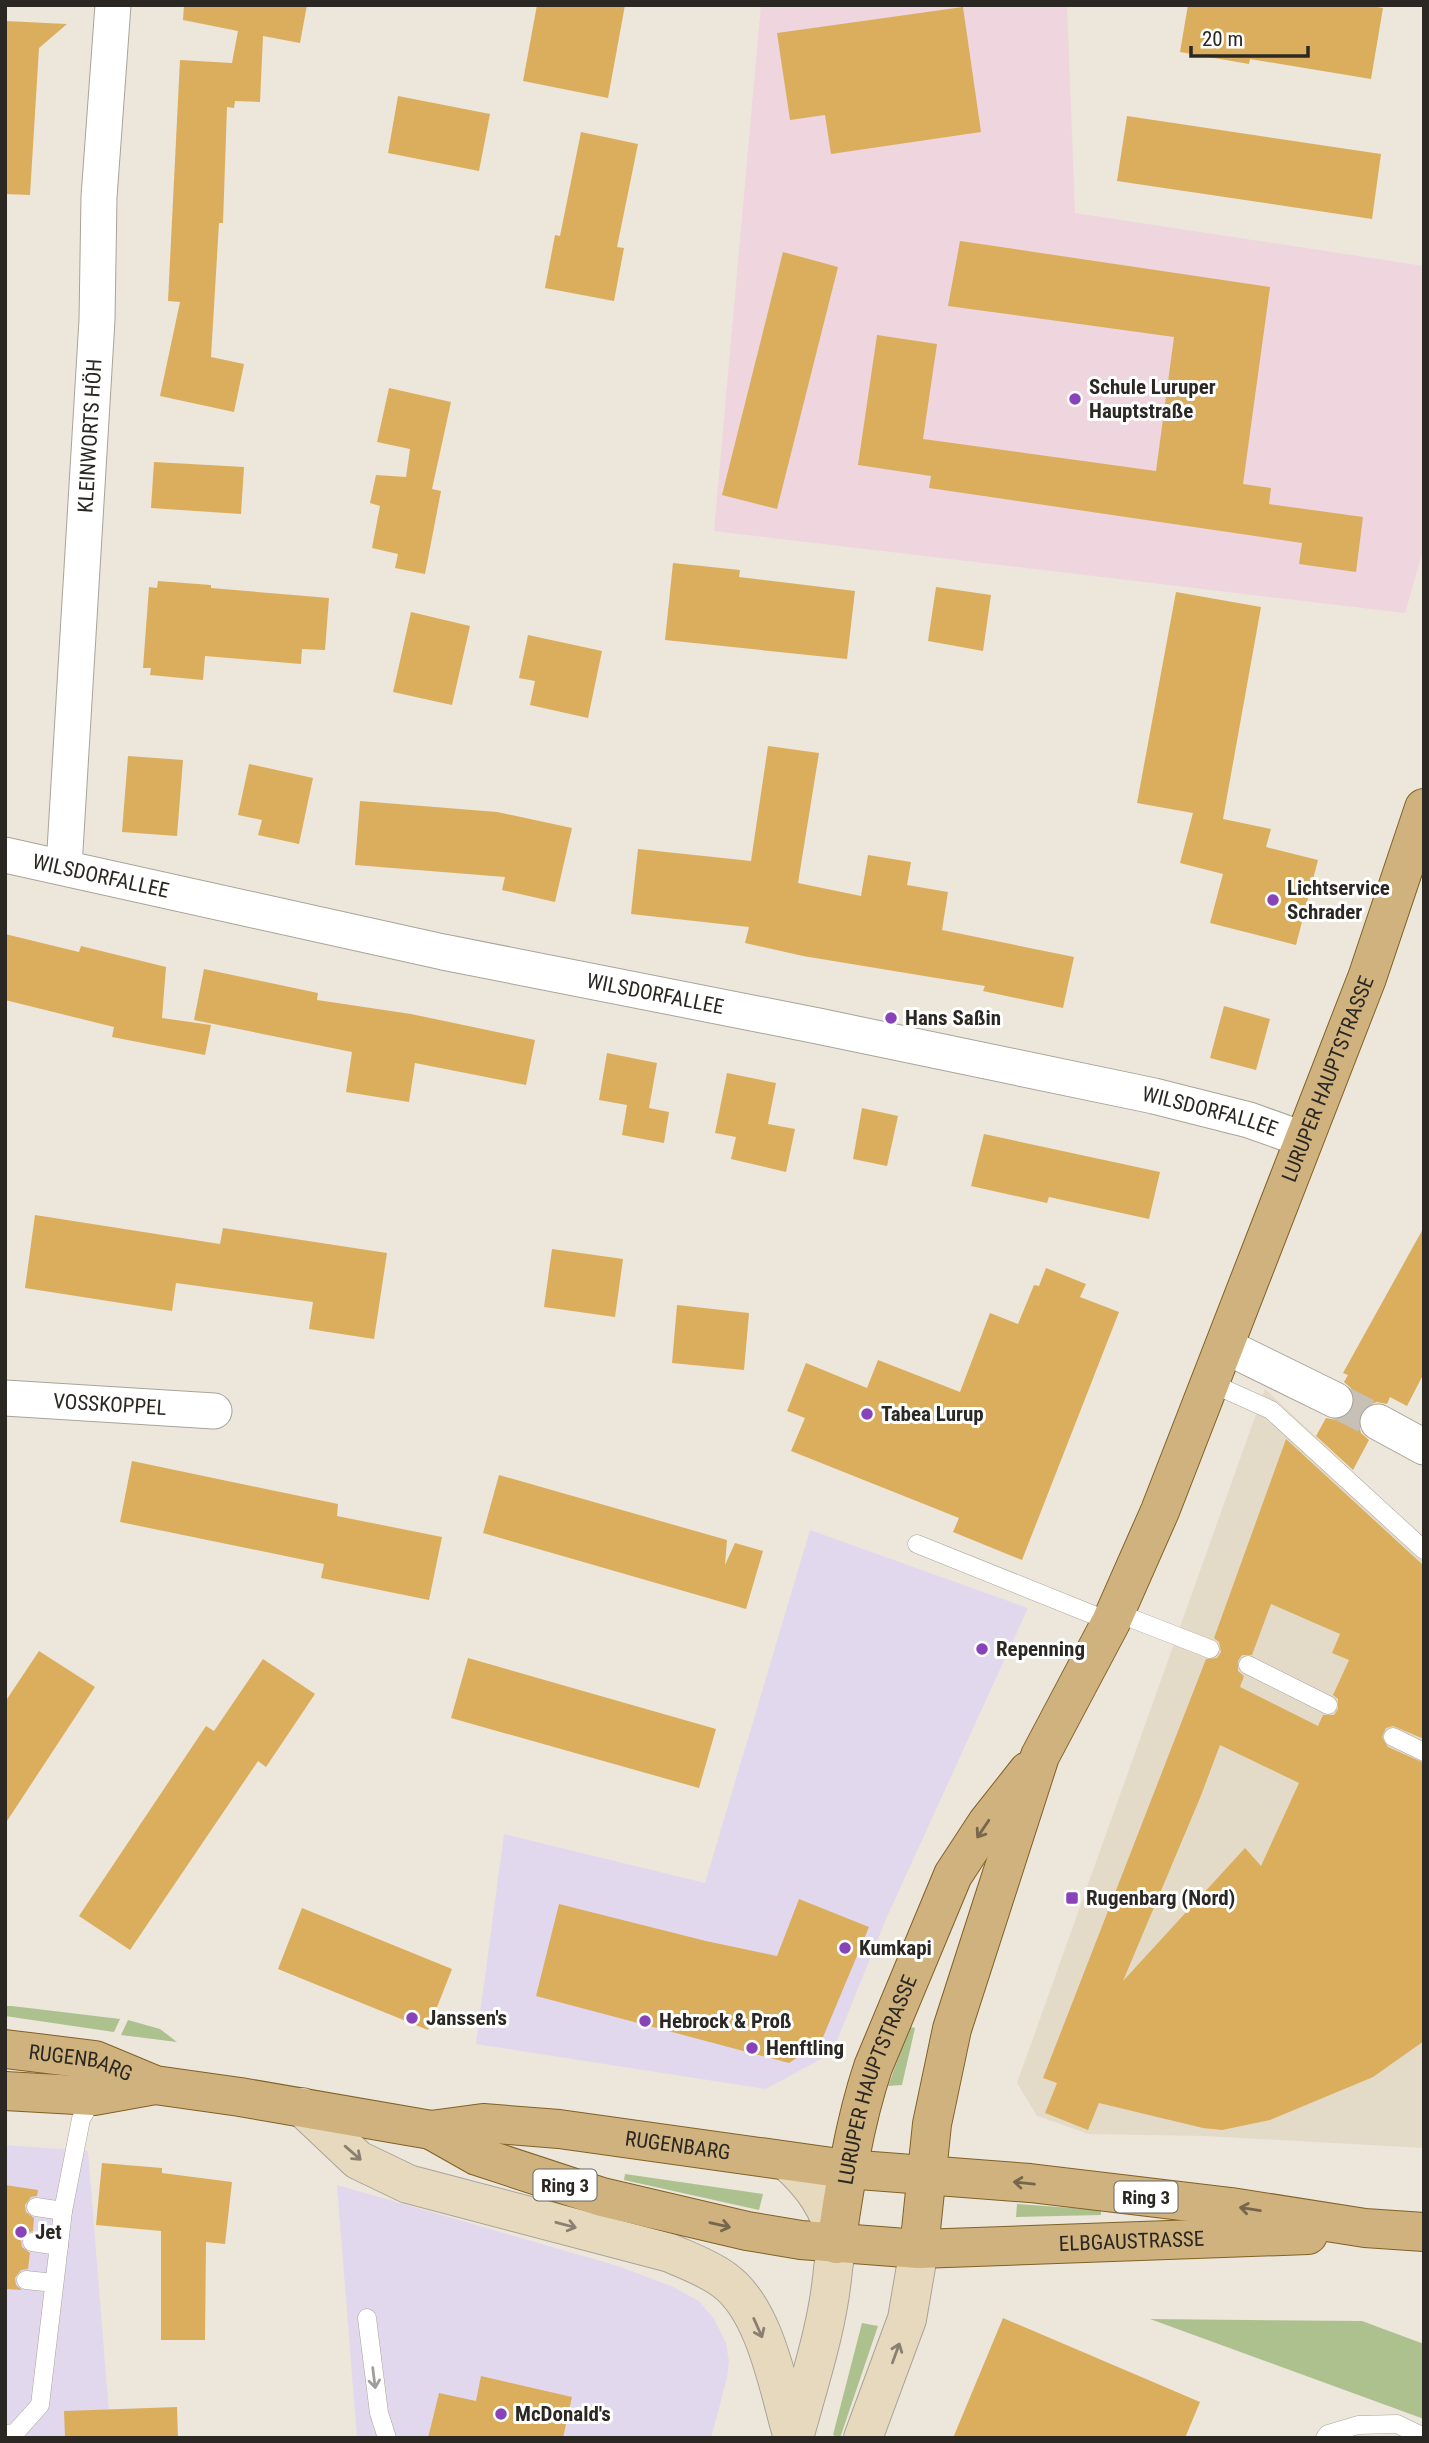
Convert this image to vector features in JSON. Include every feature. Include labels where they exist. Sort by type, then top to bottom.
[{"type":"main road","name":"LURUPER HAUPTSTRASSE","points":[[863,2438],[907,2319],[907,2248],[925,2175],[952,2029],[1040,1756],[1113,1617],[1160,1511],[1367,978],[1424,808]]},
{"type":"main road","name":"LURUPER HAUPTSTRASSE","points":[[793,2438],[830,2301],[836,2244],[864,2171],[863,2098],[873,2067],[953,1875],[987,1823],[1040,1756]]},
{"type":"main road","name":"RUGENBARG","points":[[5,2049],[95,2060],[155,2085],[432,2130],[483,2123],[559,2129],[864,2171],[925,2175]]},
{"type":"main road","name":"RUGENBARG","points":[[5,2091],[93,2096],[155,2085]]},
{"type":"main road","points":[[302,2107],[358,2160],[408,2184],[670,2253],[726,2281],[751,2312],[761,2333],[793,2438]]},
{"type":"main road","points":[[864,2171],[904,2163],[919,2150],[933,2124]]},
{"type":"main road","name":"RUGENBARG","points":[[432,2130],[477,2156],[602,2197],[767,2235],[836,2244],[907,2248]]},
{"type":"main road","points":[[787,2161],[805,2177],[820,2197],[836,2244]]},
{"type":"main road","points":[[925,2175],[937,2211],[948,2226],[979,2248]]},
{"type":"main road","name":"ELBGAUSTRASSE","points":[[925,2175],[1030,2183],[1231,2207],[1365,2228],[1424,2232]]},
{"type":"main road","name":"ELBGAUSTRASSE","points":[[907,2248],[1290,2237],[1365,2228]]},
{"type":"main road","points":[[830,2301],[843,2283],[876,2256],[907,2248]]},
{"type":"street","name":"KLEINWORTS HÖH","points":[[64,867],[97,320],[99,197],[113,5]]},
{"type":"street","name":"WILSDORFALLEE","points":[[5,855],[443,952],[1154,1096],[1249,1120],[1305,1140]]},
{"type":"street","points":[[1225,1346],[1335,1400]]},
{"type":"street","name":"VOSSKOPPEL","points":[[5,1398],[214,1410]]},
{"type":"street","points":[[1378,1422],[1424,1447]]},
{"type":"lane","points":[[1211,1383],[1271,1410],[1424,1550]]},
{"type":"lane","points":[[917,1544],[1113,1617],[1210,1649]]},
{"type":"lane","points":[[1248,1665],[1328,1705]]},
{"type":"lane","points":[[1393,1737],[1424,1752]]},
{"type":"lane","points":[[5,2434],[15,2433],[40,2405],[63,2211],[81,2119],[93,2096]]},
{"type":"lane","points":[[36,2207],[63,2211]]},
{"type":"lane","points":[[32,2242],[59,2246]]},
{"type":"lane","points":[[26,2280],[54,2283]]},
{"type":"lane","points":[[367,2318],[379,2413],[387,2438]]},
{"type":"lane","points":[[1325,2438],[1328,2434],[1358,2425],[1397,2424],[1424,2437]]},
{"type":"shaded area","name":"Schule Luruper Hauptstraße","points":[[761,5],[1067,5],[1075,213],[1424,266],[1424,547],[1405,613],[714,531]]},
{"type":"shaded area","points":[[1265,1389],[1424,1538],[1424,2148],[1205,2136],[1089,2134],[1037,2116],[1017,2083]]},
{"type":"shaded area","points":[[810,1530],[1028,1608],[886,1919],[832,2053],[766,2089],[476,2044],[504,1834],[705,1883]]},
{"type":"shaded area","points":[[5,2145],[88,2151],[111,2438],[5,2438]]},
{"type":"shaded area","points":[[337,2185],[618,2266],[671,2286],[699,2301],[714,2319],[726,2343],[729,2362],[711,2438],[357,2438]]},
{"type":"green space","points":[[5,2006],[120,2019],[114,2032],[5,2016]]},
{"type":"green space","points":[[128,2020],[160,2029],[177,2042],[121,2035]]},
{"type":"green space","points":[[910,2027],[915,2028],[902,2085],[888,2086]]},
{"type":"green space","points":[[625,2174],[763,2194],[759,2210],[624,2180]]},
{"type":"green space","points":[[1017,2204],[1101,2210],[1101,2215],[1016,2217]]},
{"type":"green space","points":[[1150,2319],[1362,2321],[1424,2344],[1424,2419]]},
{"type":"green space","points":[[862,2323],[878,2326],[840,2438],[833,2435]]},
{"type":"building","points":[[184,5],[307,5],[300,43],[263,36],[260,102],[235,101],[234,108],[227,107],[223,223],[219,223],[211,357],[244,364],[234,412],[160,396],[180,302],[168,301],[180,60],[232,63],[238,31],[183,20]]},
{"type":"building","points":[[537,5],[625,5],[608,98],[523,81]]},
{"type":"building","points":[[1188,5],[1365,5],[1383,8],[1371,79],[1250,59],[1249,64],[1180,52]]},
{"type":"building","points":[[963,7],[981,132],[831,154],[825,115],[790,120],[777,33]]},
{"type":"building","points":[[5,21],[67,24],[39,48],[30,195],[5,194]]},
{"type":"building","points":[[398,96],[490,114],[479,171],[388,153]]},
{"type":"building","points":[[1127,116],[1381,154],[1372,219],[1117,181]]},
{"type":"building","points":[[581,132],[638,144],[617,247],[624,248],[614,301],[545,288],[555,235],[560,236]]},
{"type":"building","points":[[960,241],[1270,287],[1243,484],[1271,488],[1269,504],[1363,517],[1356,572],[1299,564],[1302,543],[929,488],[931,476],[858,465],[877,335],[937,344],[923,439],[1156,471],[1174,337],[948,306]]},
{"type":"building","points":[[783,252],[838,267],[777,509],[722,495]]},
{"type":"building","points":[[389,388],[451,402],[432,489],[441,491],[425,574],[395,568],[398,554],[372,548],[380,506],[370,503],[376,475],[406,477],[410,449],[377,442]]},
{"type":"building","points":[[154,462],[244,467],[241,514],[151,508]]},
{"type":"building","points":[[673,563],[740,570],[739,577],[855,591],[847,659],[665,640]]},
{"type":"building","points":[[158,581],[329,598],[325,650],[302,649],[301,664],[205,656],[203,680],[150,675],[151,668],[143,668],[149,587],[157,588]]},
{"type":"building","points":[[936,587],[991,595],[983,651],[928,641]]},
{"type":"building","points":[[1176,592],[1261,607],[1223,819],[1271,829],[1266,847],[1318,860],[1296,945],[1210,923],[1223,874],[1180,863],[1193,813],[1137,803]]},
{"type":"building","points":[[411,612],[470,626],[452,705],[393,692]]},
{"type":"building","points":[[528,635],[602,651],[588,718],[530,705],[535,681],[519,678]]},
{"type":"building","points":[[768,746],[819,753],[798,883],[861,896],[868,855],[911,862],[907,885],[948,892],[942,930],[1074,957],[1063,1008],[983,991],[985,986],[803,956],[745,943],[749,927],[631,914],[638,849],[751,861]]},
{"type":"building","points":[[128,756],[183,760],[177,836],[122,832]]},
{"type":"building","points":[[249,764],[313,778],[299,844],[258,835],[262,820],[238,815]]},
{"type":"building","points":[[360,801],[497,812],[572,828],[555,902],[502,890],[505,877],[355,865]]},
{"type":"building","points":[[5,934],[79,952],[81,946],[166,967],[162,1018],[211,1025],[205,1055],[112,1037],[114,1027],[5,1000]]},
{"type":"building","points":[[204,969],[318,993],[317,1000],[411,1014],[535,1040],[526,1085],[415,1063],[409,1102],[346,1092],[352,1052],[194,1020]]},
{"type":"building","points":[[1224,1006],[1270,1019],[1256,1070],[1210,1058]]},
{"type":"building","points":[[607,1053],[657,1063],[649,1108],[669,1112],[664,1143],[622,1135],[627,1105],[599,1100]]},
{"type":"building","points":[[727,1073],[776,1083],[768,1124],[795,1129],[786,1172],[731,1159],[736,1137],[715,1133]]},
{"type":"building","points":[[862,1108],[898,1116],[887,1166],[853,1159]]},
{"type":"building","points":[[984,1134],[1160,1172],[1149,1219],[1049,1197],[1047,1203],[971,1186]]},
{"type":"building","points":[[35,1215],[220,1244],[223,1228],[387,1253],[374,1339],[309,1329],[313,1302],[176,1283],[172,1311],[25,1288]]},
{"type":"building","points":[[1424,1227],[1424,1373],[1407,1406],[1390,1397],[1387,1404],[1377,1402],[1368,1405],[1361,1412],[1358,1423],[1361,1433],[1369,1440],[1353,1470],[1316,1436],[1326,1418],[1337,1420],[1347,1416],[1353,1409],[1355,1398],[1351,1388],[1344,1382],[1348,1375],[1343,1373]]},
{"type":"building","points":[[552,1249],[623,1259],[615,1317],[544,1307]]},
{"type":"building","name":"Tabea Lurup","points":[[1046,1268],[1086,1284],[1080,1297],[1119,1312],[1022,1560],[953,1532],[959,1518],[791,1451],[805,1418],[787,1411],[806,1363],[867,1388],[878,1360],[960,1392],[990,1313],[1018,1324],[1034,1285],[1039,1286]]},
{"type":"building","points":[[677,1305],[749,1313],[744,1370],[672,1363]]},
{"type":"building","points":[[1286,1439],[1424,1566],[1424,1739],[1393,1726],[1386,1728],[1382,1737],[1388,1747],[1424,1763],[1424,2041],[1373,2077],[1270,2120],[1222,2130],[1203,2128],[1099,2103],[1088,2130],[1045,2113],[1057,2083],[1043,2078],[1206,1659],[1217,1658],[1221,1652],[1219,1642],[1214,1638]],"holes":[[[1271,1604],[1340,1634],[1332,1653],[1349,1660],[1333,1695],[1338,1699],[1338,1709],[1334,1715],[1323,1715],[1318,1726],[1240,1687],[1244,1676],[1238,1671],[1238,1661],[1242,1655],[1252,1655]],[[1220,1745],[1299,1783],[1261,1866],[1245,1848],[1123,1981]]]},
{"type":"building","points":[[132,1461],[338,1504],[337,1516],[442,1537],[429,1600],[321,1578],[324,1564],[120,1522]]},
{"type":"building","points":[[499,1475],[727,1540],[725,1565],[735,1543],[763,1551],[746,1609],[483,1533]]},
{"type":"building","points":[[39,1651],[95,1687],[5,1824],[5,1702]]},
{"type":"building","points":[[468,1658],[716,1729],[699,1788],[451,1718]]},
{"type":"building","points":[[263,1659],[315,1694],[266,1767],[258,1761],[130,1950],[79,1916],[206,1726],[214,1731]]},
{"type":"building","points":[[799,1899],[869,1927],[821,2042],[789,2063],[536,1996],[559,1904],[777,1956]]},
{"type":"building","points":[[302,1908],[452,1969],[428,2030],[278,1969]]},
{"type":"building","points":[[102,2163],[162,2168],[162,2173],[232,2182],[225,2244],[206,2242],[205,2340],[161,2340],[161,2231],[96,2225]]},
{"type":"building","points":[[5,2185],[38,2190],[37,2196],[31,2197],[25,2205],[26,2212],[34,2218],[33,2231],[24,2234],[21,2240],[22,2247],[30,2253],[28,2269],[21,2270],[15,2278],[16,2285],[22,2290],[5,2289]]},
{"type":"building","points":[[1003,2318],[1200,2402],[1185,2438],[953,2438]]},
{"type":"building","name":"McDonald's","points":[[481,2376],[572,2397],[563,2438],[428,2438],[439,2393],[476,2401]]},
{"type":"building","points":[[177,2407],[178,2438],[65,2438],[64,2411]]},
{"type":"tunnel","points":[[1335,1400],[1378,1422]]},
{"type":"place","name":"Schule Luruper Hauptstraße","points":[[1075,399]]},
{"type":"place","name":"Lichtservice Schrader","points":[[1273,900]]},
{"type":"place","name":"Hans Saßin","points":[[891,1018]]},
{"type":"place","name":"Tabea Lurup","points":[[867,1414]]},
{"type":"place","name":"Repenning","points":[[982,1649]]},
{"type":"place","name":"Rugenbarg (Nord)","points":[[1072,1898]]},
{"type":"place","name":"Kumkapi","points":[[845,1948]]},
{"type":"place","name":"Janssen's","points":[[412,2018]]},
{"type":"place","name":"Hebrock & Proß","points":[[645,2021]]},
{"type":"place","name":"Henftling","points":[[752,2048]]},
{"type":"place","name":"Jet","points":[[21,2232]]},
{"type":"place","name":"McDonald's","points":[[501,2414]]}]
